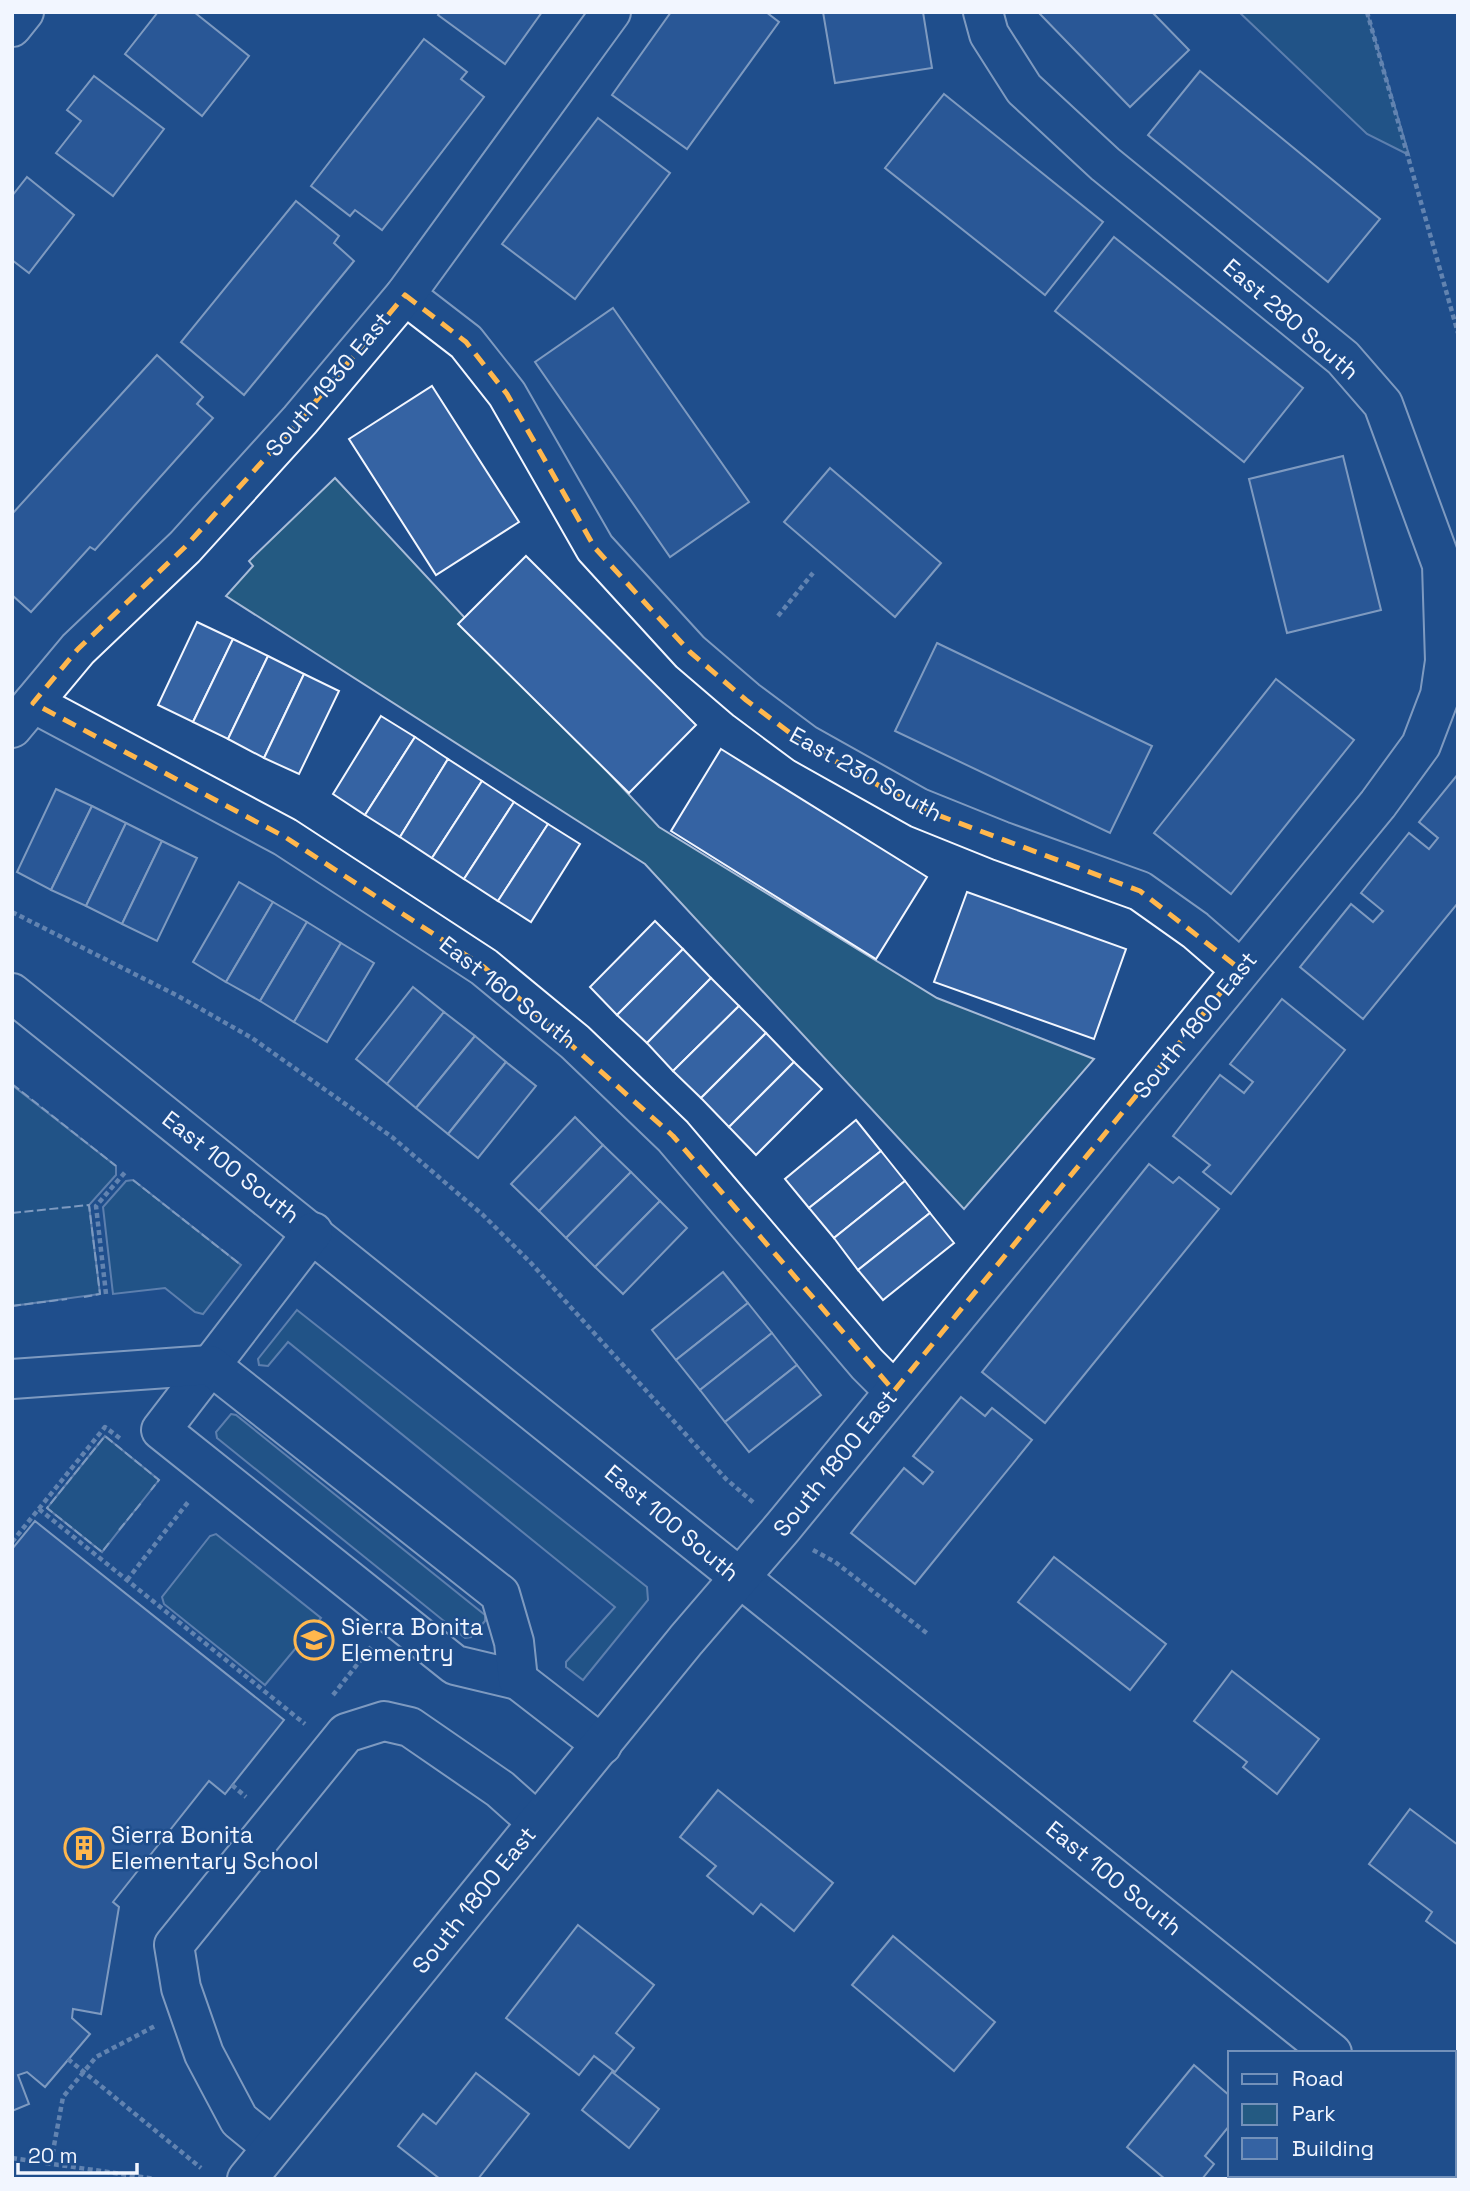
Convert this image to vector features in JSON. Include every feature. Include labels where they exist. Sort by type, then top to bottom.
[{"type":"street","points":[[12,27],[24,12]]},
{"type":"street","name":"South 1930 East","points":[[23,716],[78,649],[185,547],[300,420],[405,295],[611,12]]},
{"type":"street","name":"East 280 South","points":[[983,12],[989,34],[1024,89],[1105,164],[1343,358],[1383,404],[1442,565],[1445,661],[1440,695],[1421,745]]},
{"type":"street","name":"East 230 South","points":[[405,295],[466,342],[507,394],[595,548],[690,652],[746,700],[805,744],[919,808],[1140,891],[1195,930],[1240,969]]},
{"type":"street","name":"East 160 South","points":[[23,716],[285,837],[484,967],[575,1042],[673,1136],[867,1364],[894,1391]]},
{"type":"street","name":"South 1800 East","points":[[247,2179],[537,1822],[1378,804],[1421,745]]},
{"type":"street","name":"East 100 South","points":[[12,993],[313,1232],[738,1578],[1329,2051]]},
{"type":"street","points":[[313,1232],[160,1430],[455,1665],[518,1680],[602,1745]]},
{"type":"street","points":[[12,1379],[210,1365],[500,1594],[514,1642],[518,1680]]},
{"type":"street","points":[[272,2147],[239,2120],[204,2054],[181,1988],[174,1945],[216,1892],[346,1733],[384,1721],[410,1727],[450,1752],[500,1789],[537,1822]]},
{"type":"path","points":[[1367,12],[1458,333]]},
{"type":"path","points":[[778,616],[813,573]]},
{"type":"path","points":[[12,912],[178,996],[253,1038],[392,1136],[530,1262],[726,1479],[760,1508]]},
{"type":"path","points":[[106,1294],[96,1206],[127,1170]]},
{"type":"path","points":[[12,1542],[106,1427],[127,1444]]},
{"type":"path","points":[[127,1580],[193,1496]]},
{"type":"path","points":[[39,1509],[308,1727],[315,1717]]},
{"type":"path","points":[[809,1548],[835,1562],[928,1634]]},
{"type":"path","points":[[332,1696],[375,1642]]},
{"type":"path","points":[[232,1785],[250,1800]]},
{"type":"path","points":[[51,2162],[63,2097],[83,2071],[96,2057],[164,2021]]},
{"type":"path","points":[[68,2059],[201,2168]]},
{"type":"path","points":[[12,2158],[155,2179]]},
{"type":"highlighted area","points":[[405,295],[466,342],[507,394],[595,548],[690,652],[746,700],[805,744],[919,808],[1140,891],[1240,969],[894,1391],[673,1136],[484,967],[285,837],[33,703],[78,649],[185,547],[300,420]]},
{"type":"green space","points":[[1239,12],[1367,12],[1409,155],[1367,134]]},
{"type":"green space","points":[[335,478],[659,827],[937,998],[1094,1059],[964,1209],[645,864],[226,596],[253,566],[249,561]]},
{"type":"green space","points":[[12,1085],[116,1166],[116,1175],[89,1205],[100,1294],[12,1306]]},
{"type":"green space","points":[[133,1180],[241,1265],[203,1314],[195,1312],[165,1288],[113,1294],[103,1207],[126,1181]]},
{"type":"green space","points":[[297,1310],[647,1587],[648,1600],[583,1680],[566,1667],[566,1662],[615,1607],[288,1342],[268,1366],[259,1365],[258,1359]]},
{"type":"green space","points":[[231,1414],[236,1415],[485,1615],[485,1621],[471,1637],[465,1638],[217,1438],[216,1432]]},
{"type":"green space","points":[[105,1436],[159,1480],[102,1552],[47,1508]]},
{"type":"green space","points":[[216,1534],[321,1618],[265,1685],[164,1604],[162,1597],[210,1536]]},
{"type":"building","points":[[158,12],[194,12],[249,56],[202,116],[125,54]]},
{"type":"building","points":[[440,12],[542,12],[505,64],[438,15]]},
{"type":"building","points":[[671,12],[766,12],[779,22],[687,149],[612,95]]},
{"type":"building","points":[[823,12],[923,12],[932,68],[835,83]]},
{"type":"building","points":[[1038,12],[1152,12],[1189,50],[1130,107]]},
{"type":"building","points":[[424,39],[467,72],[461,79],[484,97],[382,230],[355,210],[350,216],[311,186]]},
{"type":"building","points":[[1200,71],[1380,219],[1328,282],[1148,135]]},
{"type":"building","points":[[94,76],[164,129],[113,196],[56,153],[81,121],[67,110]]},
{"type":"building","points":[[944,94],[1103,222],[1045,295],[885,168]]},
{"type":"building","points":[[598,118],[670,173],[575,299],[502,244]]},
{"type":"building","points":[[27,177],[74,215],[29,273],[12,260],[12,196]]},
{"type":"building","points":[[296,201],[339,236],[334,243],[354,261],[244,395],[181,342]]},
{"type":"building","points":[[1114,237],[1303,388],[1244,462],[1055,311]]},
{"type":"building","points":[[613,308],[749,502],[670,557],[535,362]]},
{"type":"building","points":[[157,355],[203,397],[197,404],[213,418],[95,550],[90,547],[31,612],[12,595],[12,514]]},
{"type":"building","points":[[432,386],[519,522],[436,575],[349,439]]},
{"type":"building","points":[[1343,456],[1381,610],[1287,633],[1249,479]]},
{"type":"building","points":[[830,468],[941,563],[895,617],[784,522]]},
{"type":"building","points":[[526,556],[696,725],[629,793],[458,624]]},
{"type":"building","points":[[197,622],[233,639],[193,722],[158,705]]},
{"type":"building","points":[[233,639],[268,656],[228,739],[193,722]]},
{"type":"building","points":[[937,643],[1152,746],[1110,833],[895,731]]},
{"type":"building","points":[[268,656],[304,674],[264,758],[228,739]]},
{"type":"building","points":[[304,674],[339,691],[299,774],[264,758]]},
{"type":"building","points":[[1276,679],[1354,740],[1231,894],[1154,833]]},
{"type":"building","points":[[381,716],[415,737],[365,815],[333,794]]},
{"type":"building","points":[[415,737],[448,759],[400,837],[365,815]]},
{"type":"building","points":[[721,749],[927,877],[876,959],[671,831]]},
{"type":"building","points":[[448,759],[482,781],[432,858],[400,837]]},
{"type":"building","points":[[1458,774],[1458,903],[1363,1019],[1300,967],[1351,904],[1373,922],[1383,911],[1361,893],[1409,833],[1429,849],[1438,838],[1419,822]]},
{"type":"building","points":[[482,781],[514,802],[464,879],[432,858]]},
{"type":"building","points":[[56,789],[92,806],[51,890],[17,872]]},
{"type":"building","points":[[514,802],[548,824],[498,901],[464,879]]},
{"type":"building","points":[[92,806],[126,823],[86,906],[51,890]]},
{"type":"building","points":[[126,823],[162,841],[122,924],[86,906]]},
{"type":"building","points":[[548,824],[580,844],[531,922],[498,901]]},
{"type":"building","points":[[162,841],[197,858],[157,941],[122,924]]},
{"type":"building","points":[[239,882],[273,902],[226,982],[193,962]]},
{"type":"building","points":[[967,892],[1126,949],[1094,1039],[934,982]]},
{"type":"building","points":[[273,902],[307,922],[260,1001],[226,982]]},
{"type":"building","points":[[655,921],[683,949],[617,1015],[590,987]]},
{"type":"building","points":[[307,922],[341,943],[294,1022],[260,1001]]},
{"type":"building","points":[[341,943],[374,963],[327,1042],[294,1022]]},
{"type":"building","points":[[683,949],[711,978],[647,1043],[617,1015]]},
{"type":"building","points":[[711,978],[739,1006],[673,1071],[647,1043]]},
{"type":"building","points":[[413,987],[444,1012],[387,1084],[356,1059]]},
{"type":"building","points":[[1282,999],[1345,1050],[1231,1194],[1203,1172],[1210,1165],[1173,1136],[1220,1075],[1244,1093],[1253,1082],[1230,1064]]},
{"type":"building","points":[[739,1006],[766,1033],[701,1098],[673,1071]]},
{"type":"building","points":[[444,1012],[475,1036],[416,1108],[387,1084]]},
{"type":"building","points":[[766,1033],[794,1062],[729,1127],[701,1098]]},
{"type":"building","points":[[475,1036],[506,1062],[448,1134],[416,1108]]},
{"type":"building","points":[[506,1062],[536,1086],[478,1158],[448,1134]]},
{"type":"building","points":[[794,1062],[822,1089],[756,1155],[729,1127]]},
{"type":"building","points":[[575,1117],[603,1145],[539,1211],[511,1184]]},
{"type":"building","points":[[856,1120],[881,1151],[809,1208],[785,1179]]},
{"type":"building","points":[[603,1145],[631,1172],[566,1238],[539,1211]]},
{"type":"building","points":[[881,1151],[905,1181],[834,1238],[809,1208]]},
{"type":"building","points":[[1149,1164],[1173,1183],[1179,1177],[1219,1209],[1045,1423],[982,1372]]},
{"type":"building","points":[[631,1172],[660,1201],[595,1267],[566,1238]]},
{"type":"building","points":[[905,1181],[930,1213],[858,1270],[834,1238]]},
{"type":"building","points":[[660,1201],[687,1228],[623,1294],[595,1267]]},
{"type":"building","points":[[930,1213],[954,1243],[883,1300],[858,1270]]},
{"type":"building","points":[[723,1272],[748,1303],[676,1360],[652,1330]]},
{"type":"building","points":[[748,1303],[772,1333],[700,1390],[676,1360]]},
{"type":"building","points":[[772,1333],[797,1365],[725,1422],[700,1390]]},
{"type":"building","points":[[797,1365],[821,1395],[749,1452],[725,1422]]},
{"type":"building","points":[[961,1397],[985,1416],[992,1408],[1032,1440],[915,1584],[851,1533],[904,1468],[923,1484],[933,1472],[913,1456]]},
{"type":"building","name":"Sierra Bonita Elementary School","points":[[35,1521],[284,1720],[225,1794],[209,1781],[113,1902],[119,1907],[101,2014],[73,2009],[72,2018],[90,2034],[45,2087],[27,2072],[18,2075],[29,2104],[12,2111],[12,1549]]},
{"type":"building","points":[[1054,1557],[1166,1644],[1130,1690],[1018,1602]]},
{"type":"building","points":[[1232,1671],[1319,1739],[1277,1794],[1243,1767],[1247,1762],[1194,1721]]},
{"type":"building","points":[[718,1790],[833,1883],[794,1931],[761,1904],[753,1914],[707,1876],[716,1866],[680,1837]]},
{"type":"building","points":[[1410,1809],[1458,1845],[1458,1945],[1426,1921],[1432,1912],[1369,1864]]},
{"type":"building","points":[[578,1925],[654,1985],[616,2033],[634,2048],[615,2072],[594,2056],[579,2075],[506,2018]]},
{"type":"building","points":[[893,1936],[995,2022],[954,2071],[852,1985]]},
{"type":"building","points":[[1194,2065],[1228,2094],[1228,2127],[1205,2156],[1214,2164],[1202,2179],[1165,2179],[1127,2147]]},
{"type":"building","points":[[612,2072],[659,2109],[629,2148],[582,2110]]},
{"type":"building","points":[[476,2073],[529,2114],[478,2179],[440,2179],[398,2146],[423,2114],[436,2124]]},
{"type":"fence","points":[[12,1084],[116,1166]]},
{"type":"fence","points":[[133,1180],[241,1265]]},
{"type":"fence","points":[[12,1213],[89,1205],[100,1294],[84,1297]]},
{"type":"fence","points":[[12,1306],[67,1299]]},
{"type":"fence","points":[[109,1543],[102,1552],[47,1508],[105,1436],[159,1480],[151,1490]]},
{"type":"fence","points":[[119,1530],[142,1502]]},
{"type":"place","name":"Sierra Bonita Elementry","points":[[314,1640]]},
{"type":"place","name":"Sierra Bonita Elementary School","points":[[84,1848]]}]
